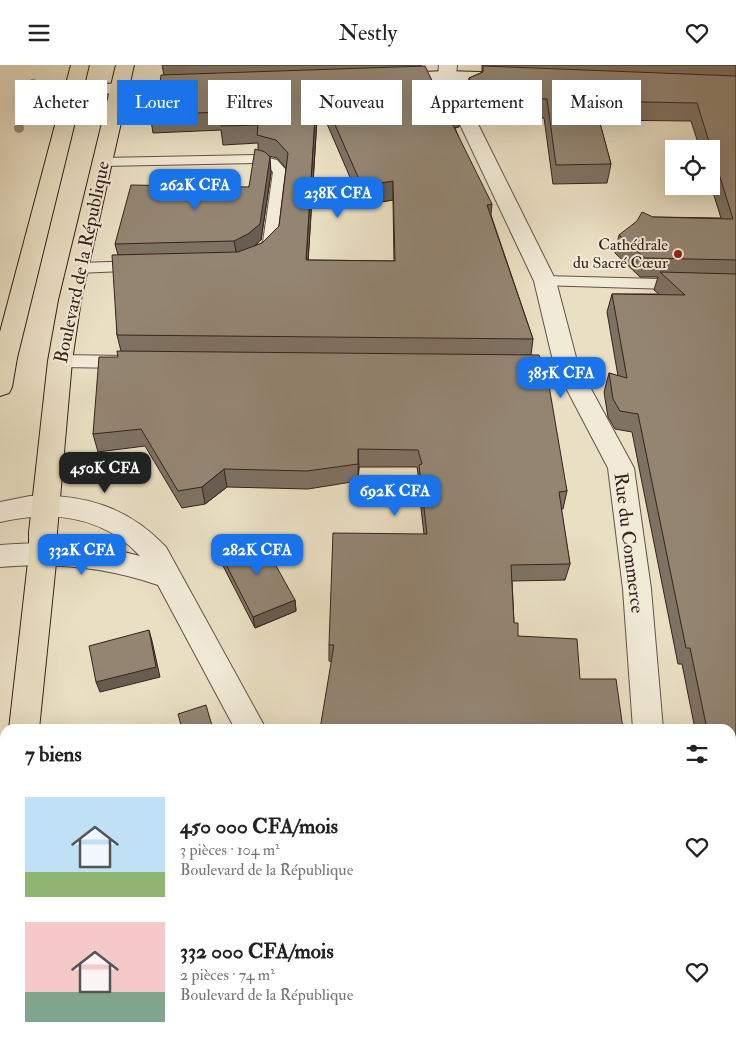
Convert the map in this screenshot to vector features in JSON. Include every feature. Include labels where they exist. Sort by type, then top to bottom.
[{"type":"highway","points":[[75,80],[80,65]]},
{"type":"highway","name":"Boulevard de la République","points":[[25,724],[43,553],[60,361],[78,267],[123,77]]},
{"type":"highway","points":[[0,387],[5,358],[63,125]]},
{"type":"street","points":[[378,78],[447,70],[531,79]]},
{"type":"street","name":"Rue du Commerce","points":[[447,70],[545,281],[566,365],[621,469],[637,589],[648,724]]},
{"type":"street","points":[[107,81],[123,77],[208,85]]},
{"type":"street","points":[[0,512],[46,506],[73,508],[98,514],[121,524],[141,538],[156,555],[248,724]]},
{"type":"street","points":[[0,556],[43,553],[107,558],[166,576]]},
{"type":"lane","points":[[103,162],[256,159],[272,163],[280,171],[271,243],[257,256],[249,260]]},
{"type":"lane","points":[[78,267],[154,266]]},
{"type":"lane","points":[[545,281],[736,286]]},
{"type":"lane","points":[[60,361],[139,362]]},
{"type":"lane","points":[[496,364],[566,365]]},
{"type":"building","points":[[425,66],[432,80],[412,80],[412,125],[453,125],[492,204],[487,205],[533,339],[117,335],[112,255],[238,252],[262,243],[279,226],[288,153],[276,140],[257,135],[258,125],[291,125],[291,80],[208,80],[208,113],[198,113],[198,80],[160,80],[161,75]],"holes":[[[301,80],[402,80],[402,125],[335,125],[362,186],[393,181],[395,261],[306,260],[314,125],[301,125]]]},
{"type":"building","points":[[483,66],[736,76],[736,260],[645,258],[619,235],[637,221],[642,212],[653,217],[733,219],[720,177],[720,140],[708,140],[697,103],[641,102],[641,80],[552,80],[552,125],[600,125],[611,164],[556,165],[547,99],[542,99],[542,80],[470,80],[469,78],[483,72]]},
{"type":"building","points":[[221,125],[258,125],[221,126]]},
{"type":"building","points":[[255,149],[265,152],[270,157],[260,224],[248,234],[234,241],[115,244],[131,185],[249,187]]},
{"type":"building","points":[[660,272],[736,274],[736,724],[706,724],[690,648],[686,648],[638,414],[620,411],[613,399],[609,373],[627,378],[612,294],[685,295]]},
{"type":"building","points":[[117,351],[539,355],[548,380],[567,491],[559,492],[570,564],[511,565],[514,623],[518,623],[518,636],[577,639],[580,679],[616,679],[622,724],[321,724],[334,645],[329,645],[333,533],[427,534],[419,465],[422,464],[418,450],[358,449],[358,464],[307,471],[224,469],[202,487],[178,491],[141,429],[93,434],[99,357],[118,357]]},
{"type":"building","points":[[259,535],[295,600],[253,617],[219,551]]},
{"type":"building","points":[[149,630],[156,667],[96,682],[89,646]]},
{"type":"building","points":[[206,705],[212,724],[181,724],[178,714]]},
{"type":"place","name":"Cathédrale du Sacré Cœur","points":[[678,254]]}]
